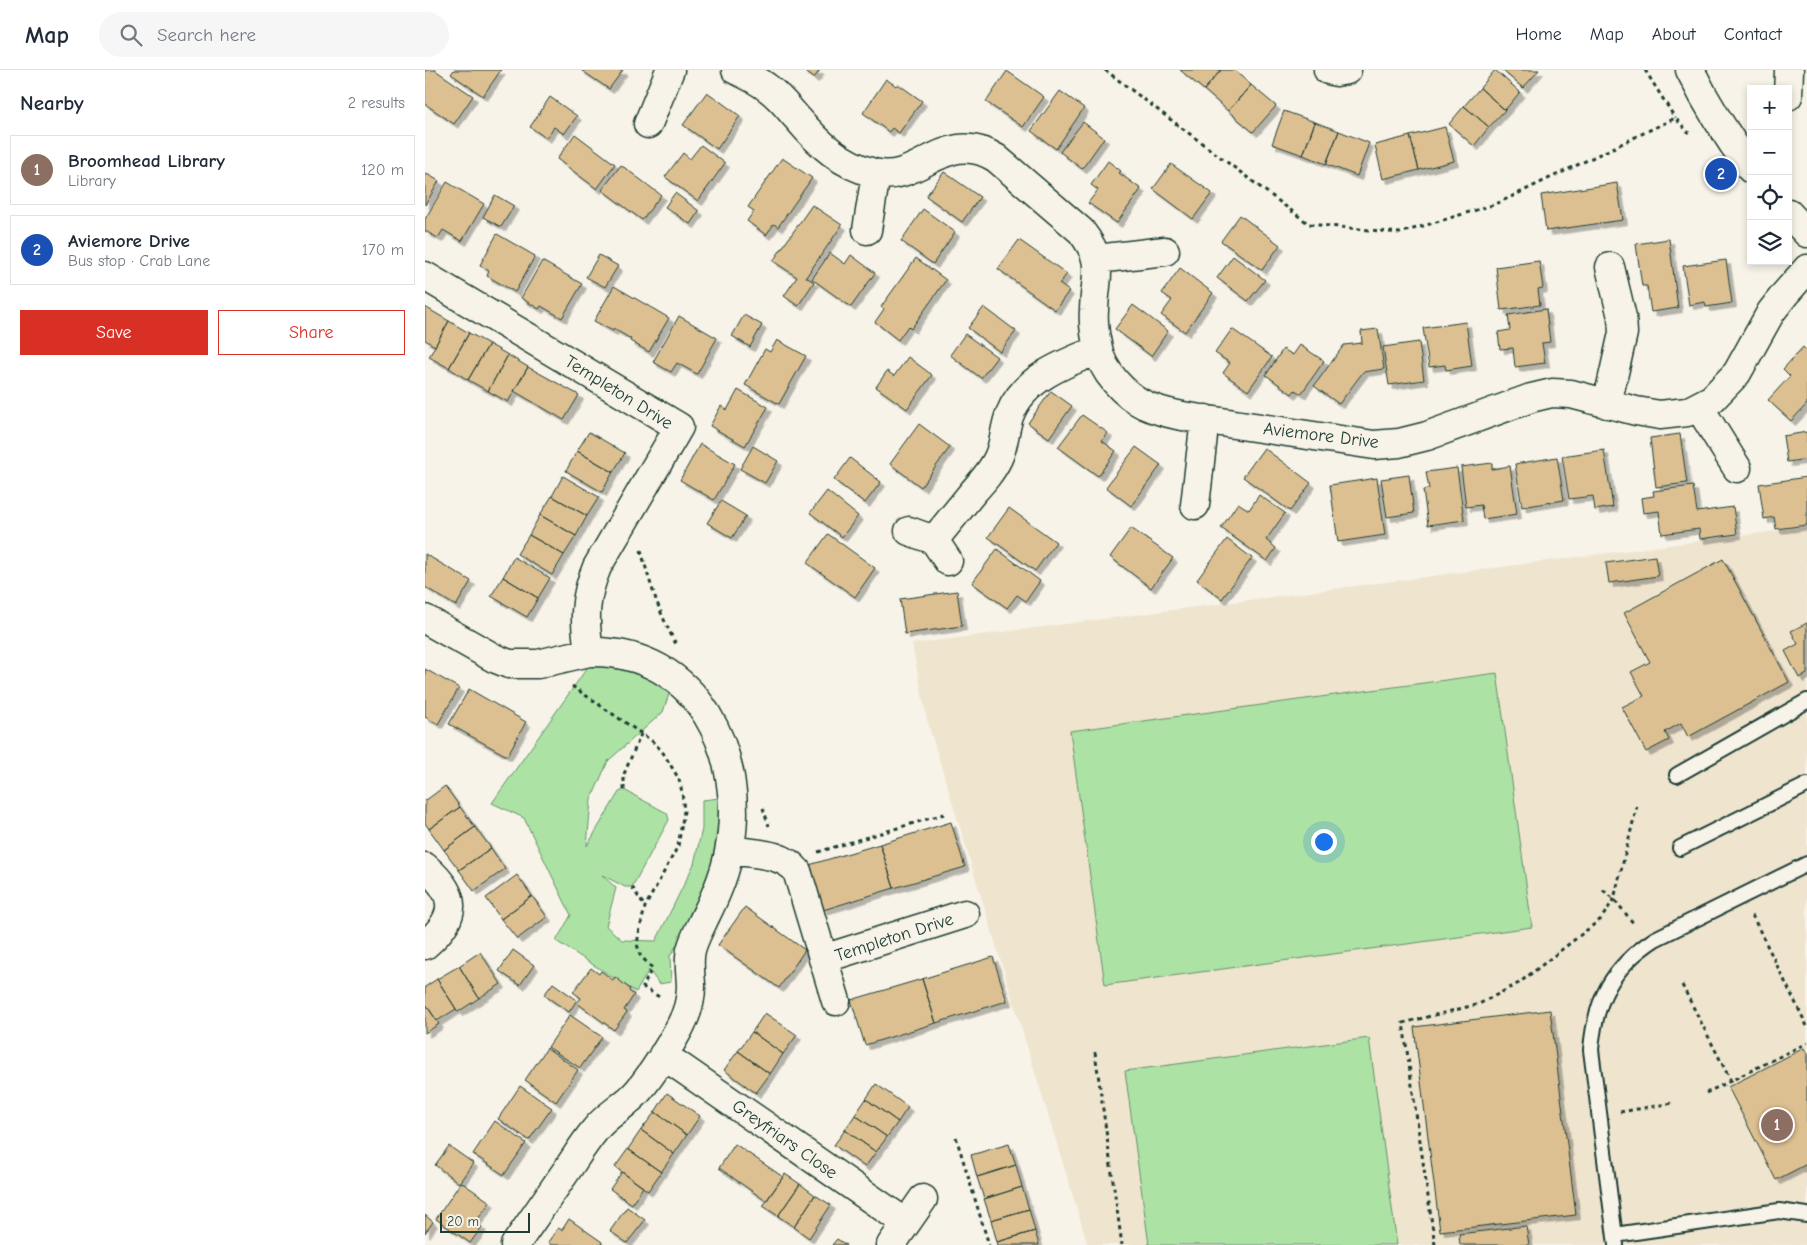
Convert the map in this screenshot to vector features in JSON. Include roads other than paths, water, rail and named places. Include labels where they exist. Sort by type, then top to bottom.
[{"type":"street","points":[[647,125],[670,70]]},
{"type":"street","name":"Aviemore Drive","points":[[737,70],[770,89],[827,150],[859,169],[876,174],[890,175],[905,171],[951,150],[975,148],[996,158],[1081,231],[1091,244],[1097,259],[1098,276],[1094,310],[1095,330],[1098,350],[1106,368],[1129,395],[1144,404],[1161,410],[1205,419],[1374,444],[1399,443],[1427,436],[1531,398],[1552,393],[1571,394],[1636,411],[1660,415],[1687,412],[1712,399],[1737,373],[1771,312],[1807,269]]},
{"type":"street","points":[[1328,70],[1336,72],[1347,70]]},
{"type":"street","points":[[1690,70],[1728,137],[1747,163]]},
{"type":"street","points":[[1788,85],[1789,70]]},
{"type":"street","points":[[867,230],[876,174]]},
{"type":"street","points":[[1792,217],[1807,233]]},
{"type":"street","points":[[1097,259],[1165,251]]},
{"type":"street","points":[[1607,404],[1623,334],[1623,317],[1610,267]]},
{"type":"street","name":"Templeton Drive","points":[[425,276],[679,426],[597,567],[589,586],[585,628],[589,652]]},
{"type":"street","points":[[930,544],[999,458],[1009,414],[1018,399],[1032,384],[1050,371],[1098,350]]},
{"type":"street","points":[[1699,407],[1737,468]]},
{"type":"street","points":[[1195,505],[1205,419]]},
{"type":"street","points":[[425,619],[494,658],[509,664],[524,665],[551,662],[589,652],[622,653],[654,665],[687,690],[701,705],[713,724],[727,760],[732,801],[730,850],[723,876],[691,949],[689,962],[690,1000],[687,1014],[663,1055],[639,1090],[607,1117],[594,1131],[515,1245]]},
{"type":"street","name":"Templeton Drive","points":[[730,850],[783,859],[797,871],[836,1001]]},
{"type":"street","points":[[425,867],[439,879],[450,899],[449,916],[437,934],[425,945]]},
{"type":"street","name":"Templeton Drive","points":[[823,959],[965,914]]},
{"type":"street","name":"Greyfriars Close","points":[[663,1055],[906,1223]]},
{"type":"street","points":[[891,1245],[923,1199]]},
{"type":"lane","points":[[1677,775],[1807,701]]},
{"type":"lane","points":[[1679,848],[1807,785]]},
{"type":"lane","points":[[1806,868],[1655,939],[1641,948],[1616,973],[1601,999],[1593,1032],[1591,1050],[1615,1240],[1779,1211],[1807,1215]]},
{"type":"place","name":"Aviemore Drive","points":[[1721,174]]},
{"type":"place","name":"Broomhead Library","points":[[1777,1125]]}]
